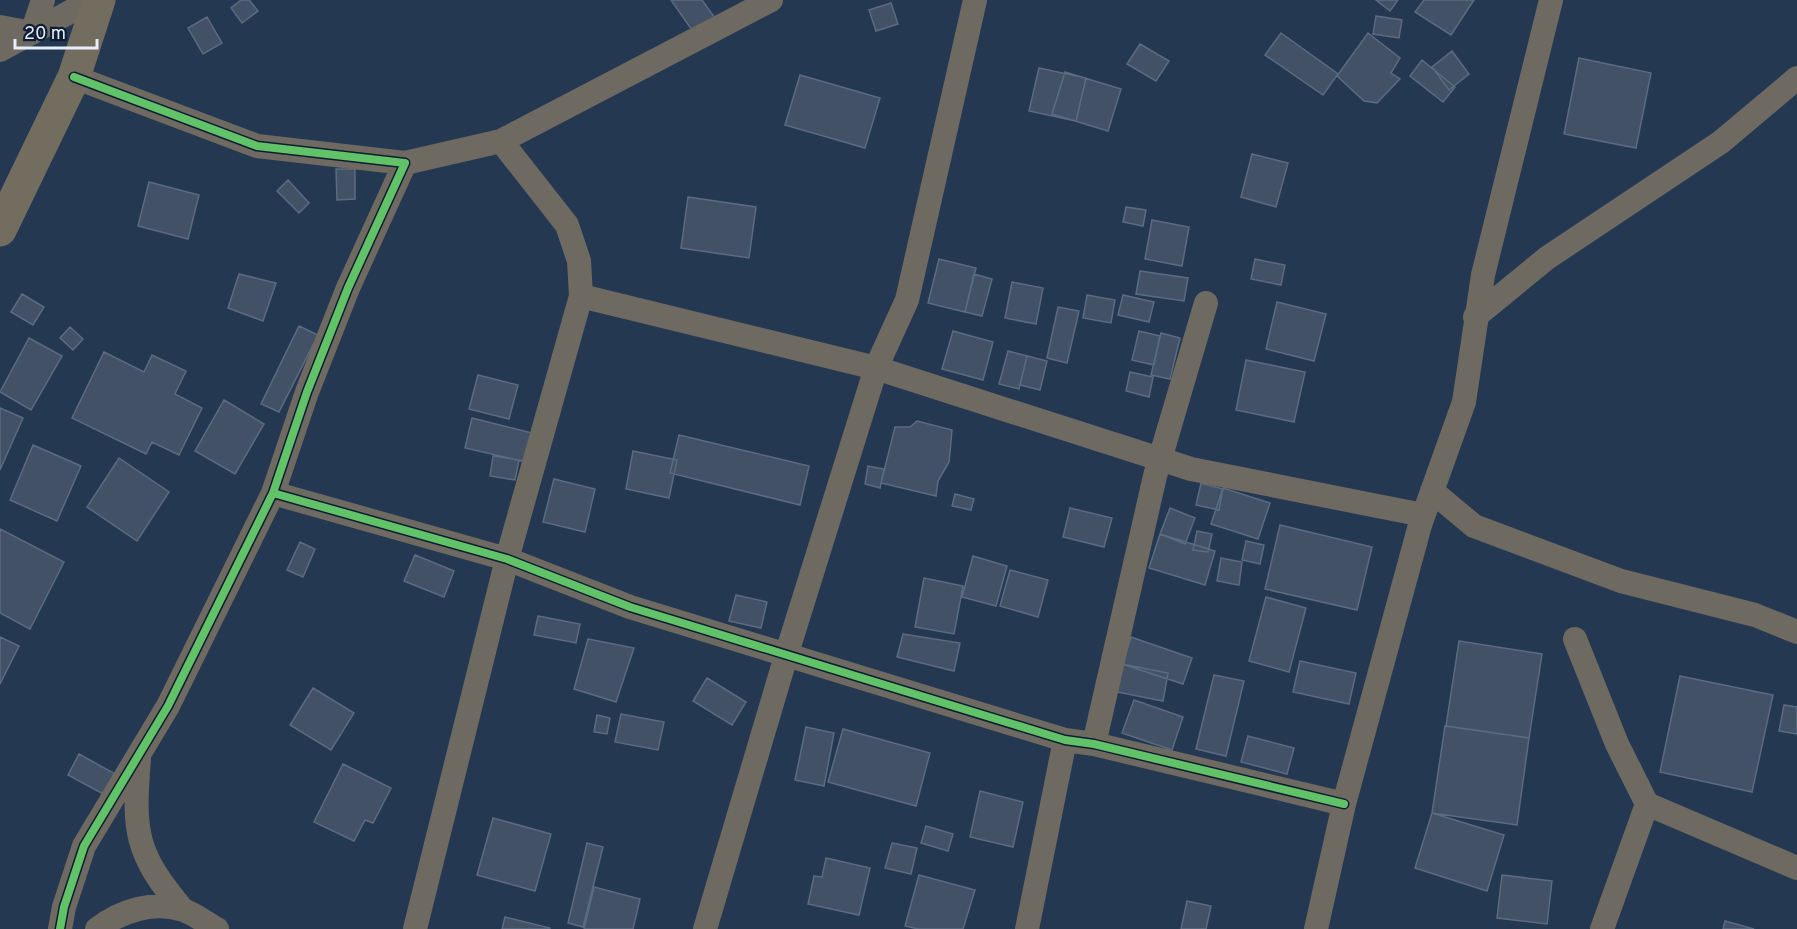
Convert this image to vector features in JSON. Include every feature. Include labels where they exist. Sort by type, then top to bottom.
[{"type":"main road","points":[[0,230],[75,76],[99,0]]},
{"type":"street","points":[[32,33],[43,0]]},
{"type":"street","points":[[0,50],[93,0]]},
{"type":"street","points":[[75,76],[257,146],[405,163],[501,141],[771,0]]},
{"type":"street","points":[[705,929],[786,656],[876,368],[907,300],[975,0]]},
{"type":"street","points":[[1316,929],[1344,804],[1423,515],[1464,402],[1475,317],[1551,0]]},
{"type":"street","points":[[0,27],[32,33]]},
{"type":"street","points":[[1475,317],[1547,258],[1721,141],[1797,78]]},
{"type":"street","points":[[415,929],[507,559],[581,296],[579,261],[567,225],[501,141]]},
{"type":"street","points":[[60,929],[64,908],[84,846],[168,706],[273,493],[307,392],[348,288],[405,163]]},
{"type":"street","points":[[581,296],[876,368],[1191,469],[1423,515]]},
{"type":"street","points":[[1094,744],[1161,459],[1206,303]]},
{"type":"street","points":[[1432,491],[1474,526],[1621,581],[1755,615],[1797,632]]},
{"type":"street","points":[[273,493],[507,559],[630,607],[1065,740],[1094,744],[1344,804]]},
{"type":"street","points":[[1575,639],[1617,744],[1647,804],[1797,867]]},
{"type":"street","points":[[1027,929],[1065,740]]},
{"type":"street","points":[[139,755],[135,803],[139,843],[158,880],[183,910]]},
{"type":"street","points":[[1602,929],[1647,804]]},
{"type":"street","points":[[97,929],[111,919],[140,908],[165,907],[183,910],[217,929]]},
{"type":"building","points":[[241,0],[249,0],[258,11],[242,23],[231,8]]},
{"type":"building","points":[[671,0],[702,0],[715,18],[694,33]]},
{"type":"building","points":[[1376,0],[1398,0],[1390,11]]},
{"type":"building","points":[[1424,0],[1474,0],[1451,35],[1415,12]]},
{"type":"building","points":[[891,3],[898,24],[876,31],[869,10]]},
{"type":"building","points":[[1376,16],[1402,20],[1399,38],[1373,34]]},
{"type":"building","points":[[207,17],[222,43],[203,54],[188,28]]},
{"type":"building","points":[[1281,33],[1338,74],[1323,95],[1265,55]]},
{"type":"building","points":[[1368,33],[1400,58],[1391,73],[1400,79],[1377,103],[1364,101],[1337,76]]},
{"type":"building","points":[[1140,44],[1169,61],[1156,81],[1127,64]]},
{"type":"building","points":[[1452,51],[1469,74],[1449,90],[1432,67]]},
{"type":"building","points":[[1579,58],[1651,73],[1636,148],[1564,134]]},
{"type":"building","points":[[1422,60],[1455,87],[1443,102],[1410,76]]},
{"type":"building","points":[[1039,68],[1086,78],[1076,121],[1029,111]]},
{"type":"building","points":[[1065,72],[1121,89],[1108,131],[1052,114]]},
{"type":"building","points":[[800,75],[880,98],[865,148],[785,125]]},
{"type":"building","points":[[1252,154],[1288,163],[1276,207],[1241,197]]},
{"type":"building","points":[[336,169],[355,169],[355,199],[337,200]]},
{"type":"building","points":[[288,180],[309,203],[299,213],[277,191]]},
{"type":"building","points":[[149,182],[199,195],[188,239],[138,226]]},
{"type":"building","points":[[688,197],[756,207],[749,258],[681,248]]},
{"type":"building","points":[[1126,207],[1146,210],[1143,226],[1123,222]]},
{"type":"building","points":[[1152,220],[1189,227],[1182,266],[1145,259]]},
{"type":"building","points":[[939,259],[976,268],[965,312],[928,303]]},
{"type":"building","points":[[1255,259],[1285,265],[1281,285],[1251,279]]},
{"type":"building","points":[[1140,271],[1188,278],[1184,301],[1136,294]]},
{"type":"building","points":[[239,274],[276,283],[263,321],[228,308]]},
{"type":"building","points":[[974,274],[992,279],[982,316],[965,312]]},
{"type":"building","points":[[1012,282],[1043,288],[1036,324],[1005,318]]},
{"type":"building","points":[[22,294],[44,307],[33,325],[11,312]]},
{"type":"building","points":[[1087,295],[1115,300],[1111,323],[1083,318]]},
{"type":"building","points":[[1123,295],[1154,302],[1149,322],[1118,315]]},
{"type":"building","points":[[1277,302],[1326,314],[1314,361],[1266,349]]},
{"type":"building","points":[[1058,307],[1079,311],[1067,363],[1047,358]]},
{"type":"building","points":[[299,326],[318,335],[279,412],[261,404]]},
{"type":"building","points":[[70,327],[83,339],[73,350],[60,338]]},
{"type":"building","points":[[953,331],[993,342],[983,380],[942,369]]},
{"type":"building","points":[[1139,331],[1160,336],[1154,365],[1132,360]]},
{"type":"building","points":[[1161,333],[1180,338],[1170,379],[1151,375]]},
{"type":"building","points":[[29,338],[62,356],[31,410],[0,392]]},
{"type":"building","points":[[1008,351],[1027,356],[1019,389],[999,384]]},
{"type":"building","points":[[104,352],[144,372],[152,355],[186,371],[175,394],[202,408],[179,455],[152,442],[146,454],[72,418]]},
{"type":"building","points":[[1027,356],[1047,361],[1040,390],[1020,385]]},
{"type":"building","points":[[1246,360],[1305,372],[1294,422],[1236,410]]},
{"type":"building","points":[[1130,372],[1153,377],[1149,397],[1126,391]]},
{"type":"building","points":[[478,375],[518,385],[509,419],[469,409]]},
{"type":"building","points":[[224,400],[264,424],[235,474],[195,451]]},
{"type":"building","points":[[0,408],[23,418],[0,470]]},
{"type":"building","points":[[472,418],[532,433],[526,462],[465,448]]},
{"type":"building","points":[[917,421],[952,430],[949,462],[938,481],[936,496],[881,483],[895,427],[910,427]]},
{"type":"building","points":[[679,435],[809,466],[800,505],[670,473]]},
{"type":"building","points":[[33,445],[81,466],[57,521],[10,500]]},
{"type":"building","points":[[633,451],[677,460],[669,498],[626,489]]},
{"type":"building","points":[[493,456],[519,460],[515,480],[490,476]]},
{"type":"building","points":[[119,458],[169,492],[137,541],[87,507]]},
{"type":"building","points":[[868,466],[884,469],[880,488],[865,484]]},
{"type":"building","points":[[554,479],[595,489],[585,532],[543,522]]},
{"type":"building","points":[[1201,483],[1223,489],[1219,510],[1196,505]]},
{"type":"building","points":[[1223,488],[1270,503],[1258,539],[1211,524]]},
{"type":"building","points":[[955,494],[974,499],[971,510],[952,506]]},
{"type":"building","points":[[1070,508],[1112,518],[1104,547],[1063,537]]},
{"type":"building","points":[[1170,508],[1195,518],[1185,544],[1160,534]]},
{"type":"building","points":[[1280,525],[1372,547],[1357,610],[1265,589]]},
{"type":"building","points":[[0,529],[64,562],[30,629],[0,613]]},
{"type":"building","points":[[1197,531],[1212,534],[1208,552],[1193,550]]},
{"type":"building","points":[[1160,534],[1215,551],[1205,585],[1149,568]]},
{"type":"building","points":[[1246,541],[1264,545],[1260,564],[1242,560]]},
{"type":"building","points":[[300,542],[315,549],[303,577],[287,570]]},
{"type":"building","points":[[415,555],[454,571],[444,597],[404,581]]},
{"type":"building","points":[[973,556],[1007,566],[996,606],[962,597]]},
{"type":"building","points":[[1221,558],[1242,562],[1239,585],[1217,581]]},
{"type":"building","points":[[1010,570],[1048,580],[1038,617],[1000,606]]},
{"type":"building","points":[[924,578],[963,586],[954,634],[915,627]]},
{"type":"building","points":[[736,595],[767,602],[761,628],[729,621]]},
{"type":"building","points":[[1266,597],[1306,608],[1289,672],[1249,661]]},
{"type":"building","points":[[538,616],[580,624],[576,643],[534,635]]},
{"type":"building","points":[[903,634],[960,643],[954,671],[897,657]]},
{"type":"building","points":[[0,637],[19,646],[0,684]]},
{"type":"building","points":[[1131,637],[1192,658],[1183,684],[1122,664]]},
{"type":"building","points":[[588,639],[634,648],[616,702],[574,689]]},
{"type":"building","points":[[1459,641],[1542,654],[1529,738],[1446,726]]},
{"type":"building","points":[[1300,661],[1356,673],[1349,704],[1293,692]]},
{"type":"building","points":[[1122,664],[1168,673],[1163,701],[1117,692]]},
{"type":"building","points":[[1214,675],[1244,681],[1226,756],[1196,749]]},
{"type":"building","points":[[1680,676],[1773,695],[1752,792],[1660,772]]},
{"type":"building","points":[[707,678],[746,702],[732,725],[693,701]]},
{"type":"building","points":[[313,688],[354,713],[331,750],[290,725]]},
{"type":"building","points":[[1134,700],[1183,717],[1172,750],[1122,733]]},
{"type":"building","points":[[1784,705],[1797,707],[1797,734],[1779,731]]},
{"type":"building","points":[[621,714],[664,722],[658,750],[615,742]]},
{"type":"building","points":[[597,715],[610,718],[607,734],[594,732]]},
{"type":"building","points":[[1445,726],[1529,738],[1517,825],[1432,813]]},
{"type":"building","points":[[806,727],[834,733],[824,786],[795,780]]},
{"type":"building","points":[[843,729],[930,753],[916,806],[828,782]]},
{"type":"building","points":[[1248,736],[1294,748],[1287,774],[1241,762]]},
{"type":"building","points":[[79,754],[117,775],[105,795],[68,775]]},
{"type":"building","points":[[343,764],[391,788],[373,823],[365,820],[354,841],[314,822]]},
{"type":"building","points":[[980,791],[1023,802],[1013,847],[970,837]]},
{"type":"building","points":[[1432,813],[1504,835],[1487,891],[1415,868]]},
{"type":"building","points":[[493,818],[551,834],[535,891],[477,875]]},
{"type":"building","points":[[926,826],[953,834],[948,851],[921,843]]},
{"type":"building","points":[[587,843],[603,847],[583,927],[568,923]]},
{"type":"building","points":[[892,843],[917,848],[911,874],[885,868]]},
{"type":"building","points":[[826,858],[870,868],[859,915],[808,904],[814,876],[822,877]]},
{"type":"building","points":[[919,875],[975,890],[963,929],[918,929],[905,926]]},
{"type":"building","points":[[1502,875],[1552,881],[1547,924],[1497,918]]},
{"type":"building","points":[[594,887],[640,899],[633,929],[584,929]]},
{"type":"building","points":[[1187,901],[1211,906],[1206,929],[1181,929]]},
{"type":"building","points":[[505,917],[550,928],[550,929],[502,929]]},
{"type":"building","points":[[1725,921],[1754,929],[1723,929]]},
{"type":"cycle path","points":[[60,929],[64,907],[84,846],[168,706],[273,493],[307,392],[348,288],[405,163],[257,146],[74,77]]},
{"type":"cycle path","points":[[273,493],[507,559],[630,607],[1065,740],[1094,744],[1344,804]]}]
